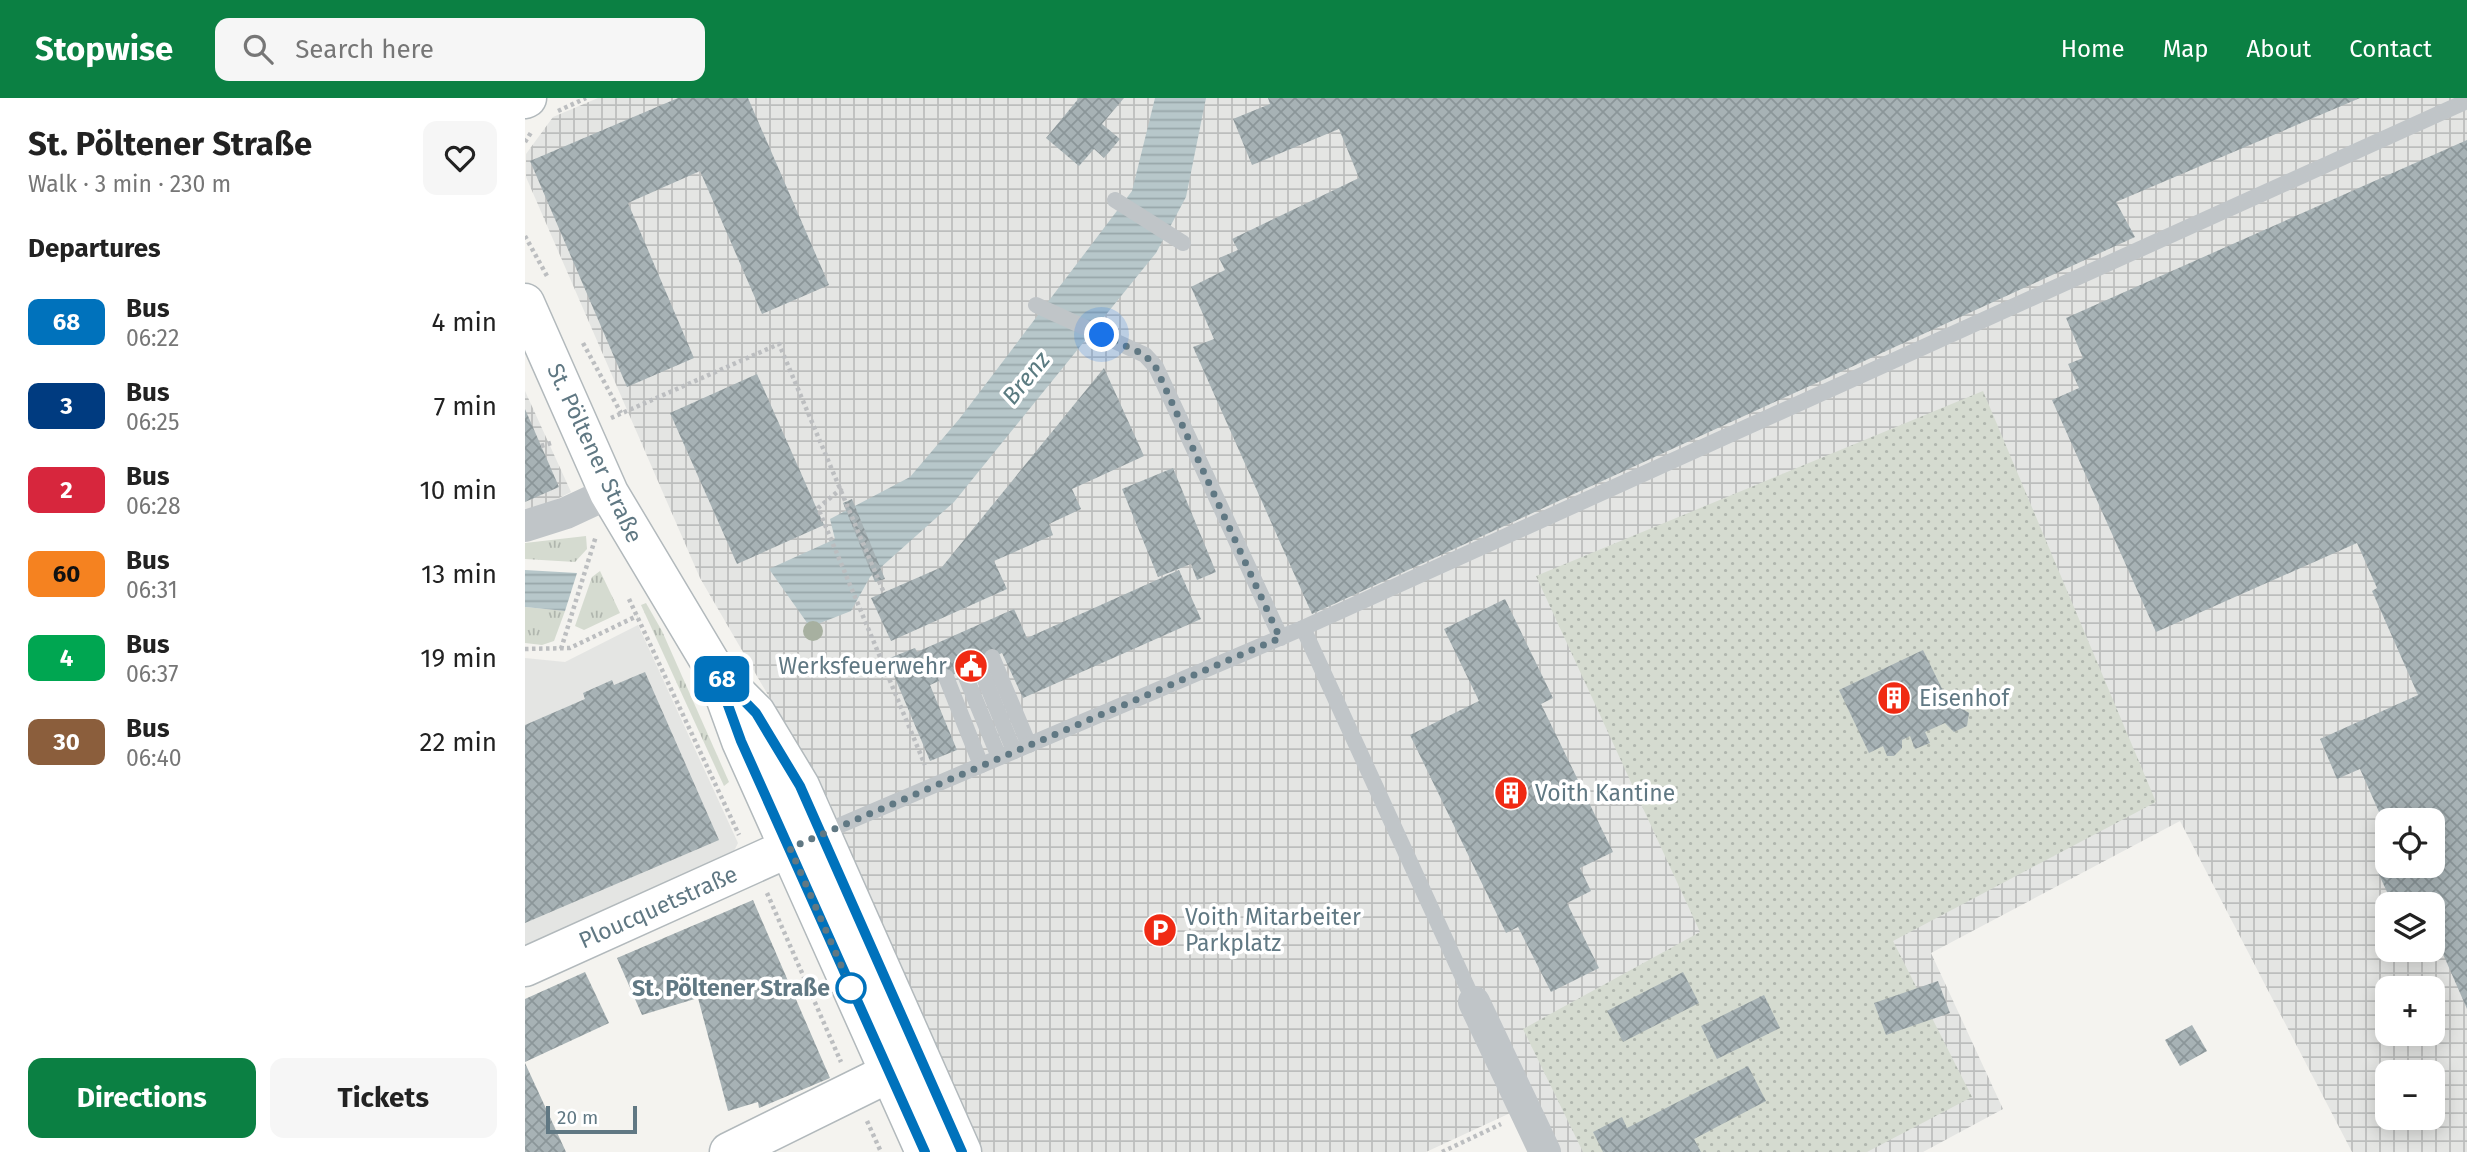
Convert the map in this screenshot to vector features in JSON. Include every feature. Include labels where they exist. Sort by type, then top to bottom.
[{"type":"main road","name":"St. Pöltener Straße","points":[[525,303],[609,493],[716,672],[741,741],[806,840],[914,1042],[963,1152]]},
{"type":"main road","name":"St. Pöltener Straße","points":[[806,840],[888,1073],[925,1152]]},
{"type":"main road","name":"Ploucquetstraße","points":[[525,967],[806,840]]},
{"type":"main road","points":[[729,1152],[888,1073],[903,1061],[914,1042]]},
{"type":"street","points":[[525,526],[566,513],[609,493]]},
{"type":"street","points":[[1474,1002],[1545,1152]]},
{"type":"lane","points":[[806,840],[1303,628],[2467,100]]},
{"type":"lane","points":[[1115,200],[1183,243]]},
{"type":"lane","points":[[1036,305],[1145,355],[1156,368],[1280,638]]},
{"type":"lane","points":[[1303,628],[1474,1002]]},
{"type":"lane","points":[[985,660],[1014,751]]},
{"type":"lane","points":[[963,670],[1014,751]]},
{"type":"lane","points":[[946,677],[981,765]]},
{"type":"path","points":[[581,433],[779,344],[848,501],[884,593]]},
{"type":"path","points":[[842,488],[818,508],[933,785]]},
{"type":"path","points":[[561,649],[597,532]]},
{"type":"path","points":[[525,649],[561,649],[587,641],[637,616]]},
{"type":"path","points":[[1442,1152],[1525,1112]]},
{"type":"shaded area","points":[[598,98],[2467,98],[2467,1152],[2352,1152],[2180,821],[1931,953],[2003,1109],[1923,1152],[1559,1152],[1534,1102],[1426,1152],[977,1152],[848,855],[829,800],[700,578],[526,177],[526,154],[553,117]]},
{"type":"shaded area","points":[[525,391],[571,492],[525,515]]},
{"type":"shaded area","points":[[638,625],[738,843],[730,859],[525,951],[525,658],[565,662]]},
{"type":"green space","points":[[1983,391],[2156,802],[1893,941],[1972,1097],[1867,1152],[1583,1152],[1523,1029],[1700,932],[1536,576]]},
{"type":"green space","points":[[586,536],[587,549],[575,562],[525,559],[525,543]]},
{"type":"green space","points":[[600,571],[620,613],[584,630],[575,626],[592,577]]},
{"type":"green space","points":[[646,603],[662,631],[729,782],[724,786],[641,605]]},
{"type":"green space","points":[[525,607],[565,611],[554,641],[542,645],[525,643]]},
{"type":"water","name":"Brenz","points":[[1155,98],[1206,98],[1186,197],[1156,253],[954,502],[870,577],[851,611],[810,627],[769,569],[835,539],[830,519],[910,477],[960,418],[1132,191]]},
{"type":"water","points":[[525,570],[577,573],[565,611],[525,607]]},
{"type":"building","points":[[678,98],[748,98],[829,285],[762,314],[700,171],[628,203],[694,358],[627,387],[530,161]]},
{"type":"building","points":[[1079,98],[1124,98],[1102,124],[1120,139],[1104,158],[1094,149],[1079,166],[1046,138]]},
{"type":"building","points":[[1268,98],[2360,98],[2116,202],[2135,237],[1312,614],[1193,347],[1214,339],[1191,287],[1225,270],[1219,258],[1238,250],[1232,239],[1359,178],[1339,129],[1252,165],[1233,119],[1270,104]]},
{"type":"building","points":[[2467,140],[2467,1009],[2445,959],[2445,892],[2387,892],[2381,878],[2445,878],[2445,808],[2377,808],[2360,769],[2337,779],[2320,739],[2418,695],[2372,591],[2377,588],[2357,543],[2156,632],[2052,400],[2079,388],[2068,364],[2083,358],[2066,318]]},
{"type":"building","points":[[1104,368],[1144,456],[1072,489],[1081,509],[1049,524],[1053,535],[994,561],[1007,589],[891,641],[871,598],[942,567]]},
{"type":"building","points":[[757,374],[824,525],[737,564],[670,413]]},
{"type":"building","points":[[525,409],[559,487],[525,502]]},
{"type":"building","points":[[1173,468],[1216,572],[1197,580],[1191,564],[1158,577],[1122,489]]},
{"type":"building","points":[[852,499],[885,579],[875,582],[843,503]]},
{"type":"building","points":[[1179,570],[1201,619],[1023,698],[1002,653],[930,685],[957,750],[930,761],[887,659],[915,648],[917,652],[1014,609],[1027,638]]},
{"type":"building","name":"Voith Kantine","points":[[1505,599],[1553,698],[1541,704],[1613,852],[1580,868],[1591,891],[1567,903],[1599,968],[1551,992],[1518,927],[1506,933],[1410,735],[1479,701],[1444,629]]},
{"type":"building","name":"Eisenhof","points":[[1923,650],[1951,707],[1958,706],[1969,713],[1967,726],[1954,732],[1945,723],[1925,732],[1930,743],[1915,749],[1910,736],[1902,740],[1902,748],[1894,756],[1887,756],[1883,746],[1869,753],[1839,690]]},
{"type":"building","points":[[645,672],[719,840],[525,923],[525,725],[585,699],[583,693],[612,680],[614,685]]},
{"type":"building","points":[[753,900],[830,1078],[759,1108],[758,1102],[728,1111],[698,998],[642,1015],[617,958]]},
{"type":"building","points":[[585,972],[609,1023],[525,1062],[525,999]]},
{"type":"building","points":[[1683,972],[1699,1003],[1623,1042],[1607,1011]]},
{"type":"building","points":[[1938,981],[1950,1013],[1886,1035],[1874,1003]]},
{"type":"building","points":[[1764,995],[1780,1028],[1717,1059],[1701,1026]]},
{"type":"building","points":[[2192,1025],[2207,1051],[2180,1066],[2165,1040]]},
{"type":"building","points":[[525,1063],[566,1152],[525,1152]]},
{"type":"building","points":[[1748,1066],[1766,1101],[1694,1139],[1701,1152],[1603,1152],[1593,1132],[1622,1117],[1627,1128]]},
{"type":"bus line","name":"68","points":[[925,1152],[741,741],[716,672],[756,713],[800,786],[962,1152]]},
{"type":"place","name":"Werksfeuerwehr","points":[[971,666]]},
{"type":"place","name":"Eisenhof","points":[[1894,698]]},
{"type":"place","name":"Voith Kantine","points":[[1511,793]]},
{"type":"place","name":"Voith Mitarbeiter Parkplatz","points":[[1160,930]]},
{"type":"place","name":"St. Pöltener Straße","points":[[851,988]]},
{"type":"route","points":[[851,988],[790,848],[1280,638],[1156,368],[1145,355],[1102,335]]}]
